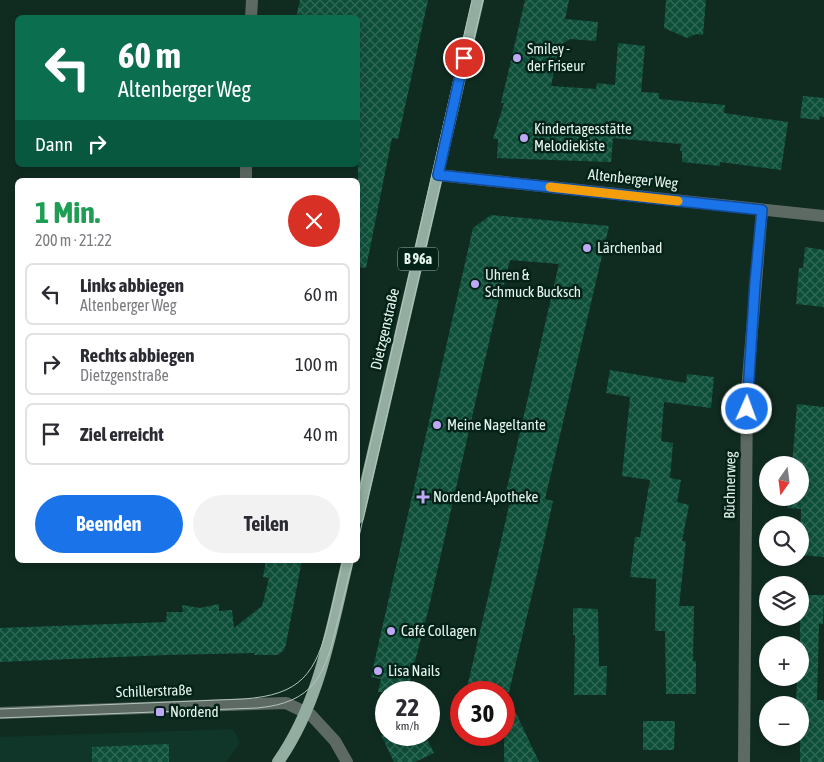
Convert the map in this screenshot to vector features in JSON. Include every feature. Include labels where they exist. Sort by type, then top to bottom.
[{"type":"main road","name":"Dietzgenstraße","points":[[360,509],[478,0]]},
{"type":"main road","points":[[278,762],[297,732],[306,712],[328,644],[347,563]]},
{"type":"street","points":[[251,15],[252,0]]},
{"type":"street","name":"Altenberger Weg","points":[[438,175],[824,216]]},
{"type":"street","name":"Büchnerweg","points":[[744,762],[747,391],[762,210]]},
{"type":"street","name":"Schillerstraße","points":[[0,713],[286,703],[306,712]]},
{"type":"street","points":[[306,712],[335,741],[347,762]]},
{"type":"shaded area","points":[[233,729],[240,743],[226,762],[0,762],[0,737]]},
{"type":"building","points":[[300,0],[428,0],[398,139],[392,138],[366,268],[360,267],[360,178],[358,178],[358,167],[360,167],[360,15],[297,15]]},
{"type":"building","points":[[525,0],[569,0],[565,19],[598,22],[596,41],[570,39],[559,46],[551,86],[596,89],[597,83],[615,85],[618,43],[645,46],[641,92],[659,93],[659,99],[725,105],[724,113],[788,122],[781,170],[720,162],[720,166],[682,162],[681,144],[613,138],[611,162],[497,158],[498,139],[493,139],[504,103],[501,103]]},
{"type":"building","points":[[666,0],[706,0],[703,35],[696,34],[687,38],[664,28]]},
{"type":"building","points":[[803,96],[824,98],[824,117],[820,116],[819,120],[800,118]]},
{"type":"building","points":[[491,215],[609,226],[545,499],[553,501],[512,681],[469,681],[512,493],[506,492],[559,264],[510,260],[504,285],[502,285],[429,607],[410,681],[381,681],[381,679],[371,677],[473,228]]},
{"type":"building","points":[[805,247],[824,250],[824,307],[796,304],[799,268],[803,268]]},
{"type":"building","points":[[610,370],[686,383],[687,374],[714,377],[711,408],[664,402],[661,441],[673,443],[670,478],[681,480],[677,502],[689,505],[682,541],[686,541],[679,606],[694,606],[693,661],[696,661],[696,694],[666,694],[665,631],[655,631],[656,579],[630,577],[635,537],[640,537],[650,480],[622,476],[630,397],[606,393]]},
{"type":"building","points":[[797,404],[824,407],[824,557],[809,556],[809,516],[801,516],[801,509],[788,508],[788,506],[809,506],[809,456],[793,456]]},
{"type":"building","points":[[265,563],[301,563],[286,644],[284,650],[278,655],[254,655],[255,653],[166,655],[0,662],[0,628],[166,622],[167,612],[183,612],[182,605],[200,608],[219,604],[219,611],[232,610],[234,628],[262,606],[269,578],[263,577]]},
{"type":"building","points":[[809,595],[824,595],[823,624],[819,624],[817,700],[824,700],[824,762],[800,762],[800,746],[809,746],[809,696],[796,696],[797,686],[809,686],[809,636],[800,636],[800,626],[809,626]]},
{"type":"building","points":[[573,608],[598,609],[599,666],[607,666],[606,695],[574,695],[575,635],[573,635]]},
{"type":"building","points":[[515,711],[539,762],[504,762],[504,746],[515,746]]},
{"type":"building","points":[[643,721],[675,721],[674,750],[643,750]]},
{"type":"building","points":[[169,744],[169,762],[92,762],[92,747]]},
{"type":"building","points":[[386,746],[430,746],[434,753],[415,762],[394,762]]},
{"type":"tram line","points":[[360,489],[472,0]]},
{"type":"tram line","points":[[360,532],[483,0]]},
{"type":"tram line","points":[[0,709],[243,699],[279,693],[303,678],[318,655],[324,639],[342,563]]},
{"type":"tram line","points":[[0,718],[257,708],[292,700],[304,693],[321,672],[332,642],[352,563]]},
{"type":"slow traffic","points":[[550,187],[678,201]]},
{"type":"place","name":"Smiley - der Friseur","points":[[517,58]]},
{"type":"place","name":"Kindertagesstätte Melodiekiste","points":[[524,138]]},
{"type":"place","name":"Lärchenbad","points":[[587,248]]},
{"type":"place","name":"Uhren & Schmuck Bucksch","points":[[475,284]]},
{"type":"place","name":"Meine Nageltante","points":[[437,425]]},
{"type":"place","name":"Nordend-Apotheke","points":[[423,497]]},
{"type":"place","name":"Café Collagen","points":[[391,631]]},
{"type":"place","name":"Lisa Nails","points":[[378,671]]},
{"type":"place","name":"Nordend","points":[[160,712]]},
{"type":"route","points":[[464,58],[438,175],[762,210],[747,409]]}]
